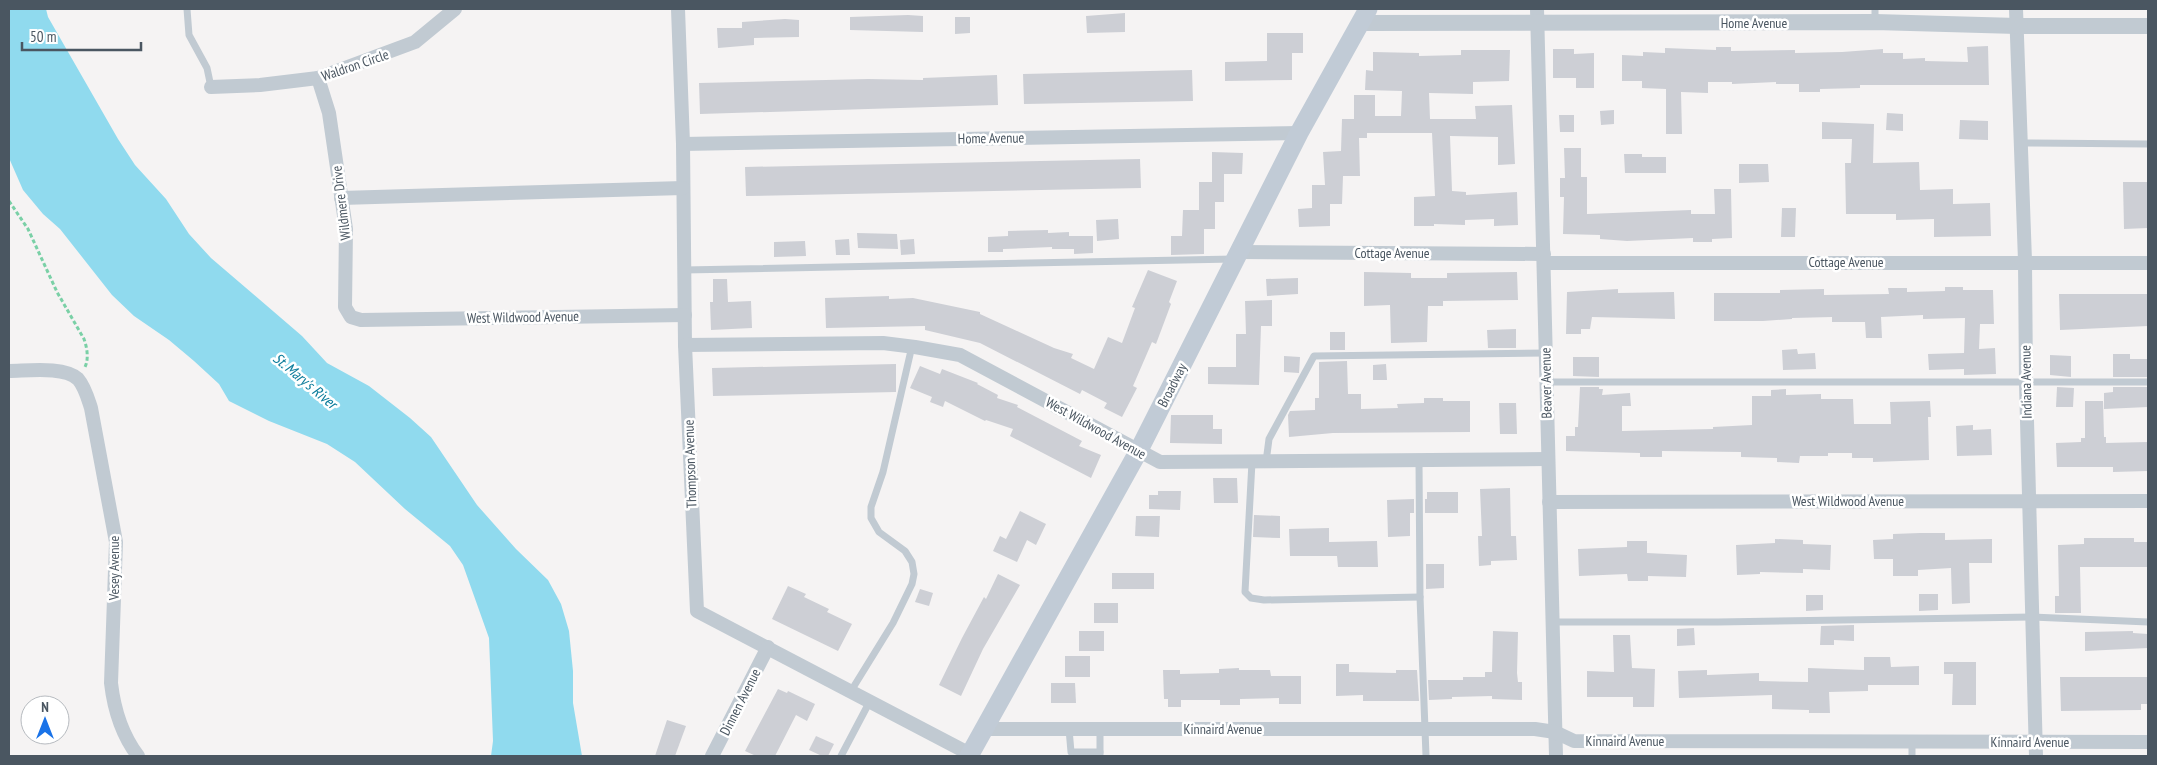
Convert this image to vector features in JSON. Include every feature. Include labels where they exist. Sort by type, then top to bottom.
[{"type":"main road","name":"Broadway","points":[[969,755],[1138,452],[1299,133],[1364,16]]},
{"type":"street","name":"Waldron Circle","points":[[211,87],[260,85],[318,78],[415,42],[455,9]]},
{"type":"street","name":"Thompson Avenue","points":[[678,9],[683,144],[685,345],[697,611],[969,755]]},
{"type":"street","name":"Indiana Avenue","points":[[2016,9],[2025,261],[2026,383],[2036,756]]},
{"type":"street","name":"Home Avenue","points":[[1364,16],[1875,16],[2017,26],[2148,26]]},
{"type":"street","name":"Beaver Avenue","points":[[1537,16],[1551,622],[1556,756]]},
{"type":"street","name":"Wildmere Drive","points":[[318,78],[329,113],[346,229],[345,307],[351,317],[361,320]]},
{"type":"street","name":"Home Avenue","points":[[683,144],[1299,133]]},
{"type":"street","points":[[342,198],[683,188]]},
{"type":"street","name":"Cottage Avenue","points":[[1238,256],[2148,262]]},
{"type":"street","name":"West Wildwood Avenue","points":[[361,320],[685,315]]},
{"type":"street","name":"West Wildwood Avenue","points":[[685,345],[883,343],[912,346],[960,355],[1138,452],[1160,462],[1548,459]]},
{"type":"street","points":[[9,372],[52,370],[67,373],[78,379]]},
{"type":"street","name":"Vesey Avenue","points":[[78,379],[86,392],[91,408],[116,542],[111,683],[114,703],[130,745],[138,756]]},
{"type":"street","name":"West Wildwood Avenue","points":[[1549,502],[2148,501]]},
{"type":"street","name":"Dinnen Avenue","points":[[712,756],[768,647]]},
{"type":"street","name":"Kinnaird Avenue","points":[[985,729],[1535,729],[1555,732],[1574,741],[2148,742]]},
{"type":"lane","points":[[186,9],[189,36],[207,68],[211,87]]},
{"type":"lane","points":[[2020,143],[2148,144]]},
{"type":"lane","points":[[684,270],[1238,256]]},
{"type":"lane","points":[[851,691],[893,624],[912,584],[914,574],[912,562],[905,551],[879,532],[871,518],[871,507],[883,472],[912,346]]},
{"type":"lane","points":[[1420,597],[1264,600],[1251,598],[1245,592],[1259,462],[1269,439],[1314,356],[1545,353]]},
{"type":"lane","points":[[1546,382],[2148,382]]},
{"type":"lane","points":[[1419,461],[1420,597],[1426,756]]},
{"type":"lane","points":[[1551,622],[1909,621],[2032,617],[2148,622]]},
{"type":"lane","points":[[841,756],[870,701]]},
{"type":"lane","points":[[1069,729],[1071,752],[1100,754],[1100,729]]},
{"type":"lane","points":[[1912,741],[1912,756]]},
{"type":"path","points":[[9,200],[28,229],[57,292],[84,339],[87,363],[78,379]]},
{"type":"water","name":"St. Mary's River","points":[[9,9],[46,9],[48,17],[118,139],[135,165],[166,199],[189,234],[211,258],[302,336],[327,363],[369,386],[431,437],[477,505],[516,549],[548,580],[561,604],[569,631],[573,671],[573,703],[582,756],[491,756],[493,741],[489,638],[463,565],[450,546],[405,509],[355,462],[327,444],[269,421],[229,401],[219,384],[194,361],[169,340],[134,316],[112,295],[60,229],[43,214],[23,190],[9,158]]},
{"type":"building","points":[[1125,13],[1125,32],[1087,33],[1086,16]]},
{"type":"building","points":[[923,16],[923,32],[850,30],[850,17]]},
{"type":"building","points":[[955,17],[970,17],[970,33],[955,34]]},
{"type":"building","points":[[799,20],[799,37],[754,38],[754,45],[718,48],[717,28],[742,28],[742,22]]},
{"type":"building","points":[[1267,33],[1303,33],[1303,53],[1292,53],[1292,80],[1225,81],[1225,62],[1267,61]]},
{"type":"building","points":[[1988,46],[1989,85],[1860,85],[1860,88],[1820,89],[1820,92],[1799,92],[1799,84],[1708,82],[1708,93],[1681,92],[1682,134],[1666,134],[1666,89],[1642,88],[1642,81],[1622,81],[1622,55],[1643,56],[1643,52],[1665,53],[1665,48],[1716,50],[1716,47],[1731,47],[1731,51],[1795,50],[1795,53],[1883,49],[1883,53],[1903,53],[1903,59],[1925,58],[1925,61],[1968,62],[1967,47]]},
{"type":"building","points":[[1553,49],[1574,49],[1574,54],[1594,53],[1594,88],[1576,88],[1576,78],[1553,78]]},
{"type":"building","points":[[1461,50],[1510,50],[1509,81],[1473,82],[1473,94],[1429,93],[1430,119],[1476,119],[1475,106],[1512,105],[1515,164],[1498,165],[1498,137],[1450,136],[1452,191],[1466,192],[1466,195],[1517,192],[1518,225],[1494,226],[1494,219],[1465,220],[1465,225],[1434,224],[1434,226],[1414,226],[1414,197],[1435,196],[1432,133],[1367,133],[1367,138],[1359,138],[1360,176],[1343,176],[1342,204],[1330,204],[1330,226],[1299,227],[1298,209],[1312,208],[1312,185],[1325,185],[1323,152],[1341,151],[1342,119],[1354,119],[1354,95],[1375,95],[1375,116],[1401,116],[1402,91],[1365,90],[1366,70],[1373,71],[1373,52],[1419,53],[1419,56],[1461,55]]},
{"type":"building","points":[[1192,70],[1193,101],[1024,104],[1023,74]]},
{"type":"building","points":[[997,75],[998,105],[700,114],[699,83],[868,79],[923,80],[923,78]]},
{"type":"building","points":[[1614,110],[1614,124],[1601,125],[1600,111]]},
{"type":"building","points":[[1887,113],[1903,114],[1903,131],[1886,130]]},
{"type":"building","points":[[1559,115],[1574,115],[1574,132],[1560,132]]},
{"type":"building","points":[[1960,120],[1988,121],[1988,140],[1959,139]]},
{"type":"building","points":[[1822,122],[1874,124],[1873,163],[1919,162],[1920,190],[1953,189],[1953,204],[1990,203],[1991,236],[1934,237],[1934,219],[1896,220],[1896,214],[1846,214],[1845,163],[1851,163],[1852,139],[1822,139]]},
{"type":"building","points":[[1564,148],[1581,148],[1581,177],[1587,177],[1587,214],[1691,210],[1691,214],[1715,214],[1714,189],[1731,189],[1732,238],[1712,239],[1712,242],[1693,242],[1693,238],[1627,241],[1600,239],[1600,235],[1563,234],[1564,197],[1560,197],[1560,178],[1565,178]]},
{"type":"building","points":[[1212,152],[1243,153],[1242,174],[1224,174],[1224,202],[1215,202],[1215,229],[1204,229],[1204,254],[1171,255],[1171,236],[1182,236],[1183,210],[1199,210],[1199,182],[1212,182]]},
{"type":"building","points":[[1624,154],[1642,154],[1642,157],[1666,157],[1666,173],[1625,173]]},
{"type":"building","points":[[1140,159],[1141,188],[746,196],[745,167]]},
{"type":"building","points":[[1739,164],[1768,164],[1769,182],[1739,183]]},
{"type":"building","points":[[2123,182],[2148,182],[2148,228],[2124,229]]},
{"type":"building","points":[[1782,208],[1796,208],[1795,237],[1781,237]]},
{"type":"building","points":[[1118,219],[1119,239],[1097,241],[1096,220]]},
{"type":"building","points":[[1048,230],[1048,233],[1069,232],[1069,236],[1093,236],[1093,253],[1074,254],[1074,249],[1052,249],[1052,247],[1003,249],[1003,252],[988,252],[988,237],[1008,236],[1008,231]]},
{"type":"building","points":[[857,233],[897,234],[898,249],[858,248]]},
{"type":"building","points":[[849,239],[850,255],[836,255],[835,240]]},
{"type":"building","points":[[914,239],[915,254],[901,255],[900,240]]},
{"type":"building","points":[[805,241],[806,256],[774,257],[774,242]]},
{"type":"building","points":[[1148,270],[1177,281],[1169,302],[1171,304],[1156,344],[1152,342],[1133,386],[1137,388],[1122,417],[1104,408],[1107,403],[1082,390],[1080,394],[980,343],[925,330],[925,326],[826,328],[825,298],[889,296],[889,299],[913,298],[980,312],[980,314],[1054,348],[1073,354],[1071,358],[1094,369],[1108,337],[1122,343],[1135,308],[1132,307]]},
{"type":"building","points":[[1364,272],[1411,273],[1411,278],[1447,278],[1447,273],[1517,272],[1518,300],[1443,301],[1443,306],[1428,306],[1427,342],[1391,343],[1390,305],[1364,306]]},
{"type":"building","points":[[1298,278],[1298,294],[1267,296],[1266,279]]},
{"type":"building","points":[[713,279],[727,279],[728,302],[751,301],[752,328],[711,330],[710,302],[713,302]]},
{"type":"building","points":[[1945,287],[1963,287],[1963,290],[1993,290],[1994,324],[1980,324],[1979,349],[1995,348],[1996,374],[1964,375],[1964,369],[1929,370],[1928,354],[1964,353],[1965,318],[1923,319],[1923,315],[1881,317],[1882,338],[1866,338],[1865,322],[1832,322],[1832,317],[1763,321],[1714,321],[1714,293],[1780,293],[1780,290],[1824,289],[1824,295],[1889,294],[1888,288],[1907,288],[1907,292],[1945,291]]},
{"type":"building","points":[[1618,289],[1618,293],[1674,292],[1675,319],[1592,317],[1590,329],[1581,329],[1581,334],[1566,334],[1567,292]]},
{"type":"building","points":[[2059,294],[2148,294],[2148,326],[2060,330]]},
{"type":"building","points":[[1272,300],[1272,326],[1261,326],[1259,385],[1208,384],[1208,367],[1236,367],[1236,334],[1246,334],[1245,301]]},
{"type":"building","points":[[1516,329],[1516,348],[1488,348],[1487,330]]},
{"type":"building","points":[[1330,332],[1345,332],[1345,350],[1330,350]]},
{"type":"building","points":[[1797,349],[1798,354],[1815,353],[1816,369],[1783,370],[1782,350]]},
{"type":"building","points":[[2113,354],[2130,354],[2130,359],[2148,359],[2148,377],[2113,377]]},
{"type":"building","points":[[2050,355],[2071,356],[2071,377],[2050,375]]},
{"type":"building","points":[[1284,356],[1300,357],[1299,373],[1284,372]]},
{"type":"building","points":[[1573,357],[1599,357],[1599,377],[1573,376]]},
{"type":"building","points":[[1347,361],[1348,394],[1361,394],[1361,409],[1398,408],[1397,404],[1424,403],[1424,398],[1443,398],[1443,401],[1470,401],[1470,432],[1333,433],[1289,437],[1288,415],[1290,411],[1315,410],[1315,398],[1319,398],[1319,362]]},
{"type":"building","points":[[896,364],[896,392],[713,396],[712,368]]},
{"type":"building","points":[[1386,364],[1387,380],[1373,380],[1373,365]]},
{"type":"building","points":[[920,366],[940,374],[942,369],[978,383],[998,395],[997,398],[1018,405],[1017,407],[1082,441],[1079,446],[1101,455],[1091,478],[1010,436],[1013,429],[985,421],[945,401],[943,407],[930,402],[932,397],[910,388]]},
{"type":"building","points":[[1580,387],[1599,387],[1599,389],[1603,389],[1602,395],[1630,393],[1631,406],[1622,406],[1622,431],[1713,429],[1713,427],[1752,425],[1752,396],[1771,396],[1771,390],[1786,389],[1786,395],[1821,394],[1821,399],[1853,399],[1854,424],[1891,424],[1890,402],[1930,401],[1931,417],[1928,417],[1929,460],[1873,462],[1873,458],[1852,458],[1852,453],[1828,453],[1828,456],[1800,456],[1799,463],[1777,462],[1777,458],[1741,457],[1741,452],[1662,451],[1662,457],[1640,457],[1640,453],[1566,451],[1566,436],[1575,436],[1575,427],[1578,427]]},
{"type":"building","points":[[2057,387],[2074,388],[2073,407],[2056,407]]},
{"type":"building","points":[[2113,387],[2148,387],[2148,407],[2104,409],[2104,393],[2113,392]]},
{"type":"building","points":[[2085,401],[2103,401],[2104,437],[2106,437],[2106,443],[2148,442],[2148,471],[2113,472],[2113,467],[2057,467],[2056,443],[2081,442],[2081,438],[2085,438]]},
{"type":"building","points":[[1499,403],[1516,403],[1517,434],[1500,434]]},
{"type":"building","points":[[1171,415],[1213,415],[1213,429],[1222,429],[1222,444],[1170,443]]},
{"type":"building","points":[[1973,425],[1973,430],[1991,429],[1992,455],[1957,456],[1956,426]]},
{"type":"building","points":[[1213,478],[1237,478],[1238,503],[1214,503]]},
{"type":"building","points":[[1510,488],[1511,536],[1516,536],[1517,560],[1491,561],[1491,565],[1479,566],[1478,536],[1482,536],[1480,489]]},
{"type":"building","points":[[1158,491],[1181,491],[1180,510],[1149,509],[1149,495],[1158,495]]},
{"type":"building","points":[[1427,492],[1458,492],[1458,513],[1425,513]]},
{"type":"building","points":[[1414,499],[1414,513],[1410,513],[1410,536],[1388,537],[1387,500]]},
{"type":"building","points":[[1020,511],[1046,524],[1036,545],[1027,540],[1017,562],[993,551],[1000,536],[1006,539]]},
{"type":"building","points":[[1254,515],[1280,516],[1280,538],[1253,537]]},
{"type":"building","points":[[1136,516],[1160,516],[1159,537],[1135,536]]},
{"type":"building","points":[[1329,528],[1329,542],[1377,541],[1378,567],[1338,567],[1337,556],[1290,556],[1289,529]]},
{"type":"building","points":[[1945,533],[1945,540],[1992,539],[1992,563],[1969,563],[1970,603],[1952,604],[1951,568],[1918,570],[1918,576],[1893,576],[1893,559],[1874,559],[1873,540],[1893,539],[1893,534]]},
{"type":"building","points":[[2084,538],[2134,538],[2134,542],[2148,542],[2148,567],[2080,567],[2081,613],[2055,613],[2055,596],[2059,596],[2058,545],[2084,544]]},
{"type":"building","points":[[1775,539],[1803,540],[1803,544],[1831,545],[1830,570],[1803,569],[1803,573],[1760,572],[1760,574],[1737,575],[1736,545],[1775,543]]},
{"type":"building","points":[[1627,541],[1647,541],[1647,553],[1687,555],[1686,577],[1648,576],[1648,581],[1628,581],[1627,574],[1579,576],[1578,549],[1627,547]]},
{"type":"building","points":[[1426,564],[1444,564],[1444,588],[1426,589]]},
{"type":"building","points":[[1112,573],[1154,573],[1154,589],[1112,589]]},
{"type":"building","points":[[998,574],[1020,585],[983,649],[961,696],[939,685],[962,638],[984,597],[986,599]]},
{"type":"building","points":[[788,586],[806,594],[804,597],[829,609],[827,612],[852,624],[838,651],[772,619]]},
{"type":"building","points":[[920,589],[933,593],[929,606],[915,602]]},
{"type":"building","points":[[1919,594],[1938,594],[1938,610],[1919,611]]},
{"type":"building","points":[[1806,595],[1823,595],[1823,610],[1806,611]]},
{"type":"building","points":[[1094,603],[1118,603],[1118,623],[1094,623]]},
{"type":"building","points":[[1854,625],[1854,641],[1834,640],[1834,645],[1820,645],[1821,626]]},
{"type":"building","points":[[1694,628],[1695,645],[1677,646],[1677,629]]},
{"type":"building","points":[[1079,631],[1104,631],[1104,651],[1079,651]]},
{"type":"building","points":[[1493,631],[1518,632],[1517,673],[1518,682],[1522,682],[1522,700],[1492,699],[1492,696],[1452,697],[1452,699],[1429,700],[1428,680],[1463,680],[1463,677],[1485,677],[1485,672],[1492,672]]},
{"type":"building","points":[[2133,631],[2133,633],[2148,634],[2148,648],[2085,651],[2085,632]]},
{"type":"building","points":[[1613,635],[1630,635],[1632,668],[1655,669],[1654,707],[1633,707],[1633,697],[1587,697],[1587,671],[1614,672]]},
{"type":"building","points":[[1065,656],[1090,656],[1090,677],[1065,677]]},
{"type":"building","points":[[1864,657],[1890,657],[1891,667],[1919,666],[1919,685],[1868,685],[1868,691],[1829,692],[1830,713],[1809,713],[1809,710],[1772,709],[1772,695],[1679,698],[1678,671],[1707,670],[1707,675],[1759,673],[1759,681],[1808,682],[1808,668],[1864,670]]},
{"type":"building","points":[[1944,662],[1976,662],[1976,705],[1952,705],[1953,674],[1944,674]]},
{"type":"building","points":[[1336,664],[1349,664],[1349,672],[1396,673],[1396,670],[1417,670],[1419,701],[1363,701],[1363,695],[1336,696]]},
{"type":"building","points":[[1239,668],[1239,670],[1270,670],[1271,676],[1301,676],[1301,704],[1279,704],[1279,698],[1240,699],[1240,705],[1220,705],[1220,700],[1181,700],[1181,707],[1168,707],[1168,699],[1164,699],[1163,670],[1180,670],[1180,674],[1219,673],[1219,669]]},
{"type":"building","points":[[2060,677],[2148,677],[2148,704],[2141,704],[2141,710],[2061,711]]},
{"type":"building","points":[[1051,683],[1075,683],[1076,703],[1051,703]]},
{"type":"building","points":[[778,689],[787,693],[788,691],[815,704],[807,721],[796,715],[775,756],[756,756],[745,751]]},
{"type":"building","points":[[667,720],[686,726],[675,756],[655,756]]},
{"type":"building","points":[[816,736],[834,744],[828,756],[822,756],[809,750]]}]
